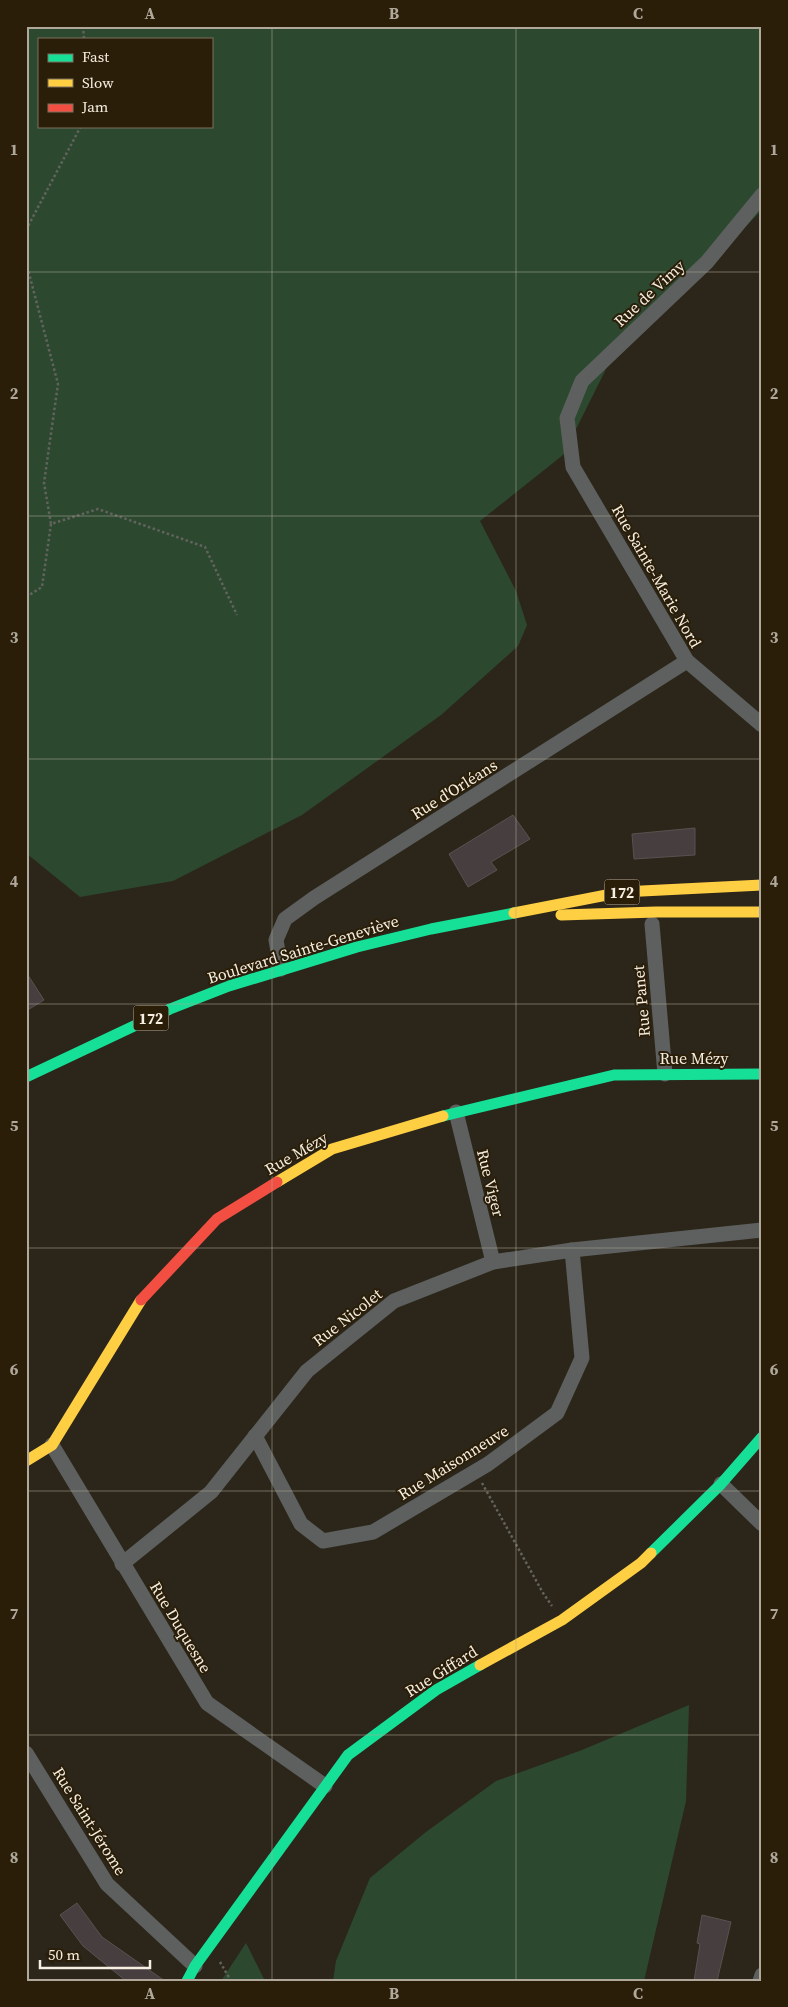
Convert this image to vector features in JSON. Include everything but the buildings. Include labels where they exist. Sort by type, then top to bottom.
[{"type":"street","name":"Rue de Vimy","points":[[567,418],[582,381],[707,262],[762,195]]},
{"type":"street","name":"Rue Sainte-Marie Nord","points":[[567,418],[573,467],[687,662],[762,725]]},
{"type":"street","name":"Rue d'Orléans","points":[[281,970],[276,940],[285,918],[687,662]]},
{"type":"street","name":"Boulevard Sainte-Geneviève","points":[[26,1077],[49,1068],[170,1009],[281,970],[356,947],[431,929],[622,892],[762,885]]},
{"type":"street","name":"Boulevard Sainte-Geneviève","points":[[485,918],[656,912],[762,912]]},
{"type":"street","name":"Rue Panet","points":[[652,924],[665,1074]]},
{"type":"street","name":"Rue Mézy","points":[[26,1460],[52,1445],[143,1297],[218,1219],[332,1149],[456,1112],[614,1076],[762,1074]]},
{"type":"street","name":"Rue Viger","points":[[456,1112],[493,1262]]},
{"type":"street","name":"Rue Nicolet","points":[[122,1564],[211,1492],[306,1371],[394,1301],[493,1262],[572,1250],[762,1230]]},
{"type":"street","name":"Rue Maisonneuve","points":[[254,1436],[301,1524],[323,1541],[373,1532],[476,1471],[557,1413],[582,1358],[572,1250]]},
{"type":"street","name":"Rue Giffard","points":[[187,1981],[195,1966],[348,1755],[436,1690],[562,1620],[641,1564],[721,1484],[762,1437]]},
{"type":"street","name":"Rue Duquesne","points":[[52,1445],[207,1703],[325,1786]]},
{"type":"street","points":[[721,1484],[762,1524]]},
{"type":"street","name":"Rue Saint-Jérome","points":[[26,1753],[107,1884],[195,1966]]},
{"type":"street","points":[[760,1981],[762,1975]]},
{"type":"path","points":[[26,230],[80,128]]},
{"type":"path","points":[[26,262],[58,384],[44,483],[50,524],[42,587],[26,597]]},
{"type":"path","points":[[50,524],[98,509],[205,547],[237,615]]},
{"type":"path","points":[[476,1471],[543,1593],[562,1620]]},
{"type":"green space","points":[[26,26],[762,26],[762,210],[608,365],[563,455],[480,521],[516,591],[527,625],[518,646],[441,715],[302,815],[173,881],[80,897],[26,853]]},
{"type":"green space","points":[[689,1705],[686,1801],[644,1981],[333,1981],[336,1961],[370,1878],[426,1832],[496,1781],[582,1750]]},
{"type":"green space","points":[[246,1943],[265,1981],[221,1981]]},
{"type":"traffic: fast","points":[[26,1077],[170,1009],[229,986],[357,947],[431,929],[514,913]]},
{"type":"traffic: fast","points":[[443,1116],[614,1075],[762,1074]]},
{"type":"traffic: fast","points":[[651,1553],[721,1484],[762,1437]]},
{"type":"traffic: fast","points":[[187,1981],[195,1966],[348,1755],[436,1690],[480,1665]]},
{"type":"traffic: slow","points":[[514,913],[622,892],[762,885]]},
{"type":"traffic: slow","points":[[561,915],[656,912],[762,912]]},
{"type":"traffic: slow","points":[[277,1182],[332,1149],[443,1116]]},
{"type":"traffic: slow","points":[[26,1461],[52,1445],[141,1300]]},
{"type":"traffic: slow","points":[[480,1665],[562,1620],[641,1563],[651,1553]]},
{"type":"traffic: jam","points":[[141,1300],[217,1219],[277,1182]]}]
